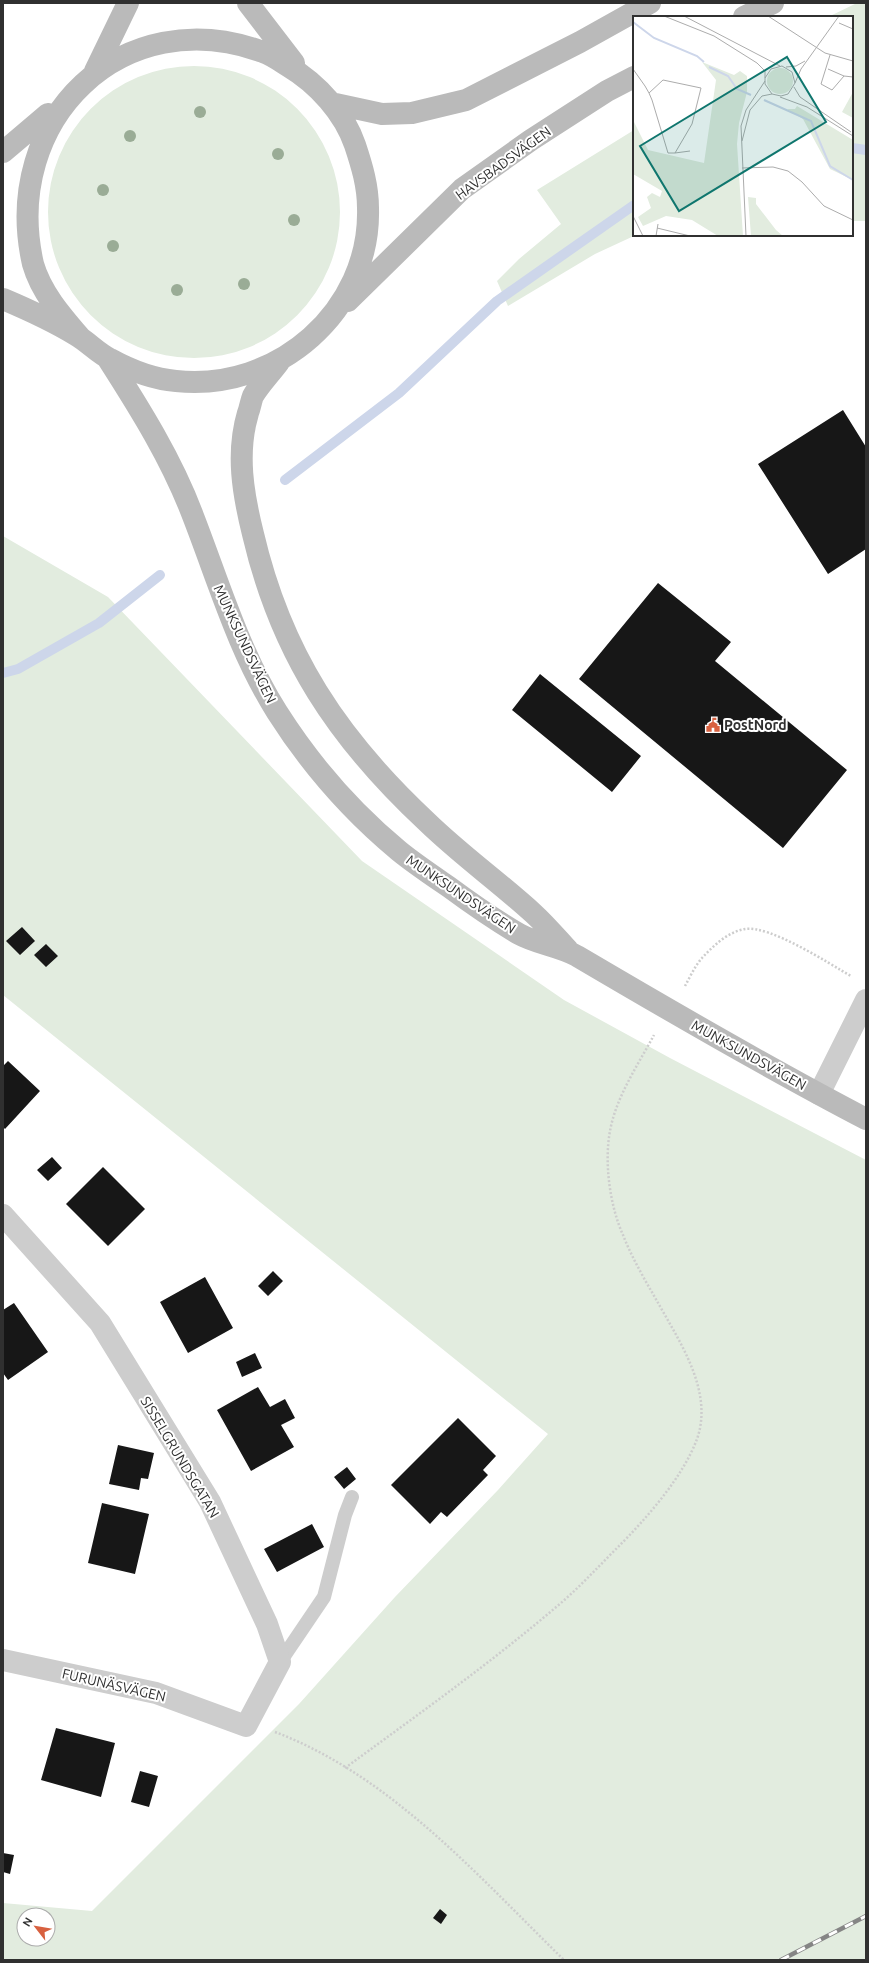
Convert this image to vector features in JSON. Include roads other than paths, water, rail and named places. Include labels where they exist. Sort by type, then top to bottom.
[{"type":"main road","points":[[95,71],[128,3]]},
{"type":"main road","points":[[3,299],[39,314],[80,337],[108,358],[141,374],[182,382],[211,382],[246,375],[279,362],[309,341],[333,316],[352,283],[365,247],[368,209],[364,172],[352,136],[331,103],[282,50],[248,3]]},
{"type":"main road","points":[[331,103],[382,114],[405,113],[439,108],[466,100],[580,42],[650,3]]},
{"type":"main road","points":[[746,16],[773,3]]},
{"type":"main road","points":[[3,152],[61,103],[95,71],[132,51],[176,39],[222,40],[266,53],[305,76]]},
{"type":"main road","name":"HAVSBADSVÄGEN","points":[[333,316],[462,189],[531,140],[607,91],[633,78]]},
{"type":"main road","points":[[61,103],[39,140],[26,181],[25,224],[33,266],[52,305],[80,337]]},
{"type":"main road","name":"MUNKSUNDSVÄGEN","points":[[108,358],[147,421],[175,476],[193,515],[234,626],[256,673],[278,713],[339,794],[371,827],[401,853],[491,917],[523,936],[570,952],[670,1010],[866,1119]]},
{"type":"main road","name":"MUNKSUNDSVÄGEN","points":[[279,362],[253,396],[242,432],[241,472],[249,517],[261,569],[278,618],[301,666],[328,710],[387,783],[428,824],[534,914],[570,952]]},
{"type":"street","points":[[819,1094],[866,1000]]},
{"type":"street","name":"SISSELGRUNDSGATAN","points":[[3,1215],[100,1323],[210,1502],[267,1624],[280,1662]]},
{"type":"street","name":"FURUNÄSVÄGEN","points":[[3,1660],[156,1693],[246,1726],[280,1662]]},
{"type":"lane","points":[[280,1662],[324,1597],[345,1514],[352,1496]]},
{"type":"waterway","points":[[853,148],[866,150]]},
{"type":"waterway","points":[[285,480],[399,393],[497,301],[633,206]]},
{"type":"waterway","points":[[3,673],[18,669],[99,623],[160,575]]},
{"type":"railway","points":[[781,1960],[866,1916]]},
{"type":"place","name":"PostNord","points":[[713,725]]}]
